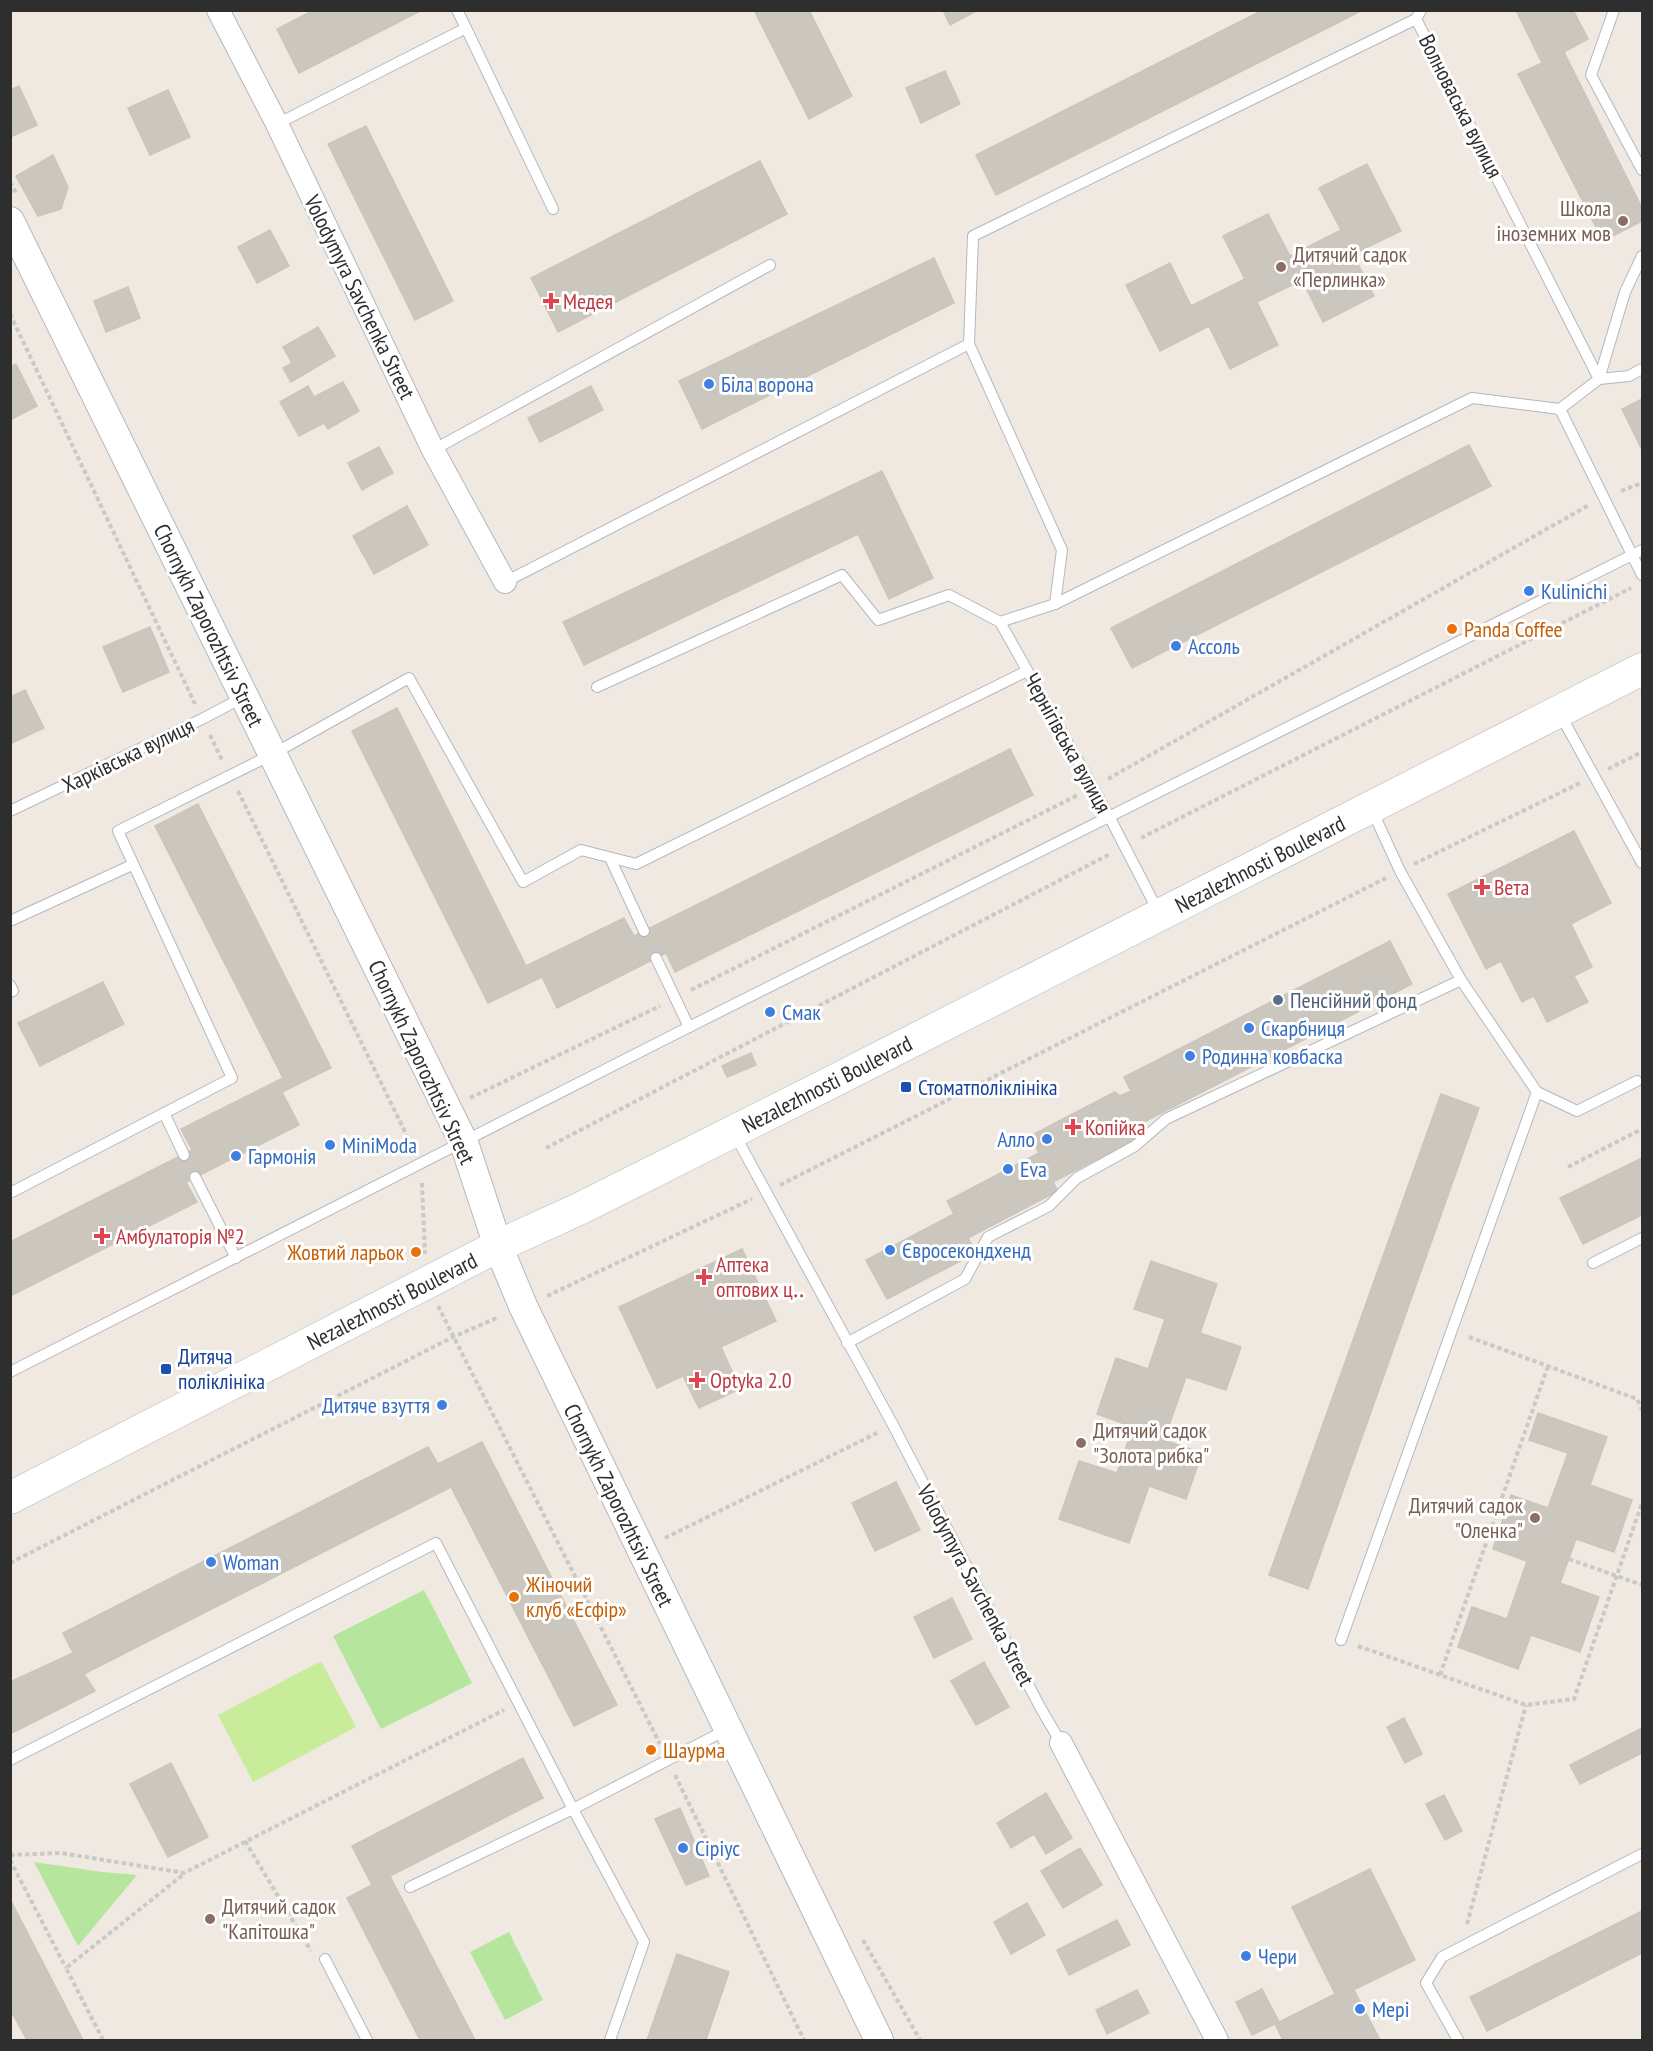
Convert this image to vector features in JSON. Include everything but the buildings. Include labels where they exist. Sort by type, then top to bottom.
[{"type":"main road","name":"Nezalezhnosti Boulevard","points":[[10,1498],[498,1246],[581,1208],[1642,669]]},
{"type":"street","name":"Volodymyra Savchenka Street","points":[[218,10],[277,124],[433,450],[505,582]]},
{"type":"street","name":"Chornykh Zaporozhtsiv Street","points":[[10,220],[464,1143],[498,1246],[523,1306],[879,2040]]},
{"type":"street","name":"Volodymyra Savchenka Street","points":[[1061,1743],[1217,2040]]},
{"type":"lane","points":[[457,10],[553,209]]},
{"type":"lane","points":[[1614,10],[1591,75],[1642,170]]},
{"type":"lane","points":[[1055,604],[1062,550],[969,344],[973,236],[1419,15]]},
{"type":"lane","name":"Волноваська вулиця","points":[[1419,15],[1599,379]]},
{"type":"lane","points":[[277,124],[466,28]]},
{"type":"lane","points":[[1599,379],[1624,292],[1642,256]]},
{"type":"lane","points":[[433,450],[770,265]]},
{"type":"lane","points":[[505,582],[969,344]]},
{"type":"lane","points":[[597,687],[842,575],[878,620],[949,595],[1000,622],[1055,604],[1472,398],[1560,409],[1599,379],[1629,376],[1642,369]]},
{"type":"lane","points":[[1560,409],[1603,497],[1637,552],[1642,575]]},
{"type":"lane","points":[[10,1372],[1637,552]]},
{"type":"lane","name":"Чернігівська вулиця","points":[[1000,622],[1110,818],[1161,915]]},
{"type":"lane","points":[[10,1193],[232,1078],[118,831],[273,754],[409,678],[523,882],[581,850],[636,864],[1027,671]]},
{"type":"lane","name":"Харківська вулиця","points":[[10,811],[244,697]]},
{"type":"lane","points":[[1559,712],[1642,863]]},
{"type":"lane","points":[[1371,807],[1400,871],[1461,980],[1537,1092],[1577,1111],[1638,1081]]},
{"type":"lane","points":[[610,858],[644,931]]},
{"type":"lane","points":[[10,921],[132,865]]},
{"type":"lane","points":[[656,958],[689,1028]]},
{"type":"lane","points":[[847,1343],[965,1279],[988,1237],[1049,1206],[1077,1178],[1135,1146],[1166,1119],[1461,980]]},
{"type":"lane","points":[[10,985],[13,991],[10,992]]},
{"type":"lane","points":[[1341,1640],[1537,1092]]},
{"type":"lane","points":[[164,1113],[184,1155]]},
{"type":"lane","name":"Volodymyra Savchenka Street","points":[[733,1131],[893,1425],[1061,1743]]},
{"type":"lane","points":[[195,1177],[236,1258]]},
{"type":"lane","points":[[1593,1263],[1642,1238]]},
{"type":"lane","points":[[10,1760],[436,1543],[644,1942],[610,2040]]},
{"type":"lane","points":[[410,1887],[573,1809],[728,1729]]},
{"type":"lane","points":[[1458,2040],[1426,1983],[1442,1957],[1642,1854]]},
{"type":"lane","points":[[325,1959],[367,2040]]},
{"type":"path","points":[[10,314],[202,719],[404,1132],[422,1164],[426,1284],[668,1760],[804,2040]]},
{"type":"path","points":[[447,1109],[675,998],[1093,788],[1603,497],[1642,483]]},
{"type":"path","points":[[546,1148],[1125,846],[1632,587]]},
{"type":"path","points":[[10,1563],[453,1337],[574,1284],[766,1192],[1400,871],[1642,752]]},
{"type":"path","points":[[1568,1167],[1642,1129]]},
{"type":"path","points":[[1452,1330],[1637,1399],[1642,1410]]},
{"type":"path","points":[[1440,1675],[1548,1366]]},
{"type":"path","points":[[640,1550],[893,1425]]},
{"type":"path","points":[[1341,1640],[1526,1705],[1574,1699],[1642,1503]]},
{"type":"path","points":[[1569,1559],[1642,1585]]},
{"type":"path","points":[[66,1968],[184,1873],[518,1702]]},
{"type":"path","points":[[1460,1948],[1526,1705]]},
{"type":"path","points":[[245,1841],[313,1953],[325,1959]]},
{"type":"path","points":[[10,1855],[61,1853],[184,1873]]},
{"type":"path","points":[[10,1860],[103,2040]]},
{"type":"green space","points":[[424,1590],[472,1683],[381,1729],[333,1636]]},
{"type":"green space","points":[[321,1661],[356,1727],[253,1782],[218,1715]]},
{"type":"green space","points":[[34,1862],[102,1872],[137,1875],[78,1946]]},
{"type":"green space","points":[[509,1932],[543,2000],[505,2020],[470,1952]]},
{"type":"place","name":"Школа іноземних мов","points":[[1623,221]]},
{"type":"place","name":"Дитячий садок «Перлинка»","points":[[1281,267]]},
{"type":"place","name":"Медея","points":[[551,301]]},
{"type":"place","name":"Біла ворона","points":[[709,384]]},
{"type":"place","name":"Kulinichi","points":[[1529,591]]},
{"type":"place","name":"Panda Coffee","points":[[1452,629]]},
{"type":"place","name":"Ассоль","points":[[1176,646]]},
{"type":"place","name":"Вета","points":[[1482,887]]},
{"type":"place","name":"Пенсійний фонд","points":[[1278,1000]]},
{"type":"place","name":"Смак","points":[[770,1012]]},
{"type":"place","name":"Скарбниця","points":[[1249,1028]]},
{"type":"place","name":"Родинна ковбаска","points":[[1190,1056]]},
{"type":"place","name":"Стоматполіклініка","points":[[906,1087]]},
{"type":"place","name":"Копійка","points":[[1073,1127]]},
{"type":"place","name":"Алло","points":[[1047,1139]]},
{"type":"place","name":"MiniModa","points":[[330,1145]]},
{"type":"place","name":"Гармонія","points":[[236,1156]]},
{"type":"place","name":"Eva","points":[[1008,1169]]},
{"type":"place","name":"Амбулаторія №2","points":[[102,1236]]},
{"type":"place","name":"Євросекондхенд","points":[[890,1250]]},
{"type":"place","name":"Жовтий ларьок","points":[[416,1252]]},
{"type":"place","name":"Аптека оптових ц‥","points":[[704,1277]]},
{"type":"place","name":"Дитяча поліклініка","points":[[166,1369]]},
{"type":"place","name":"Optyka 2.0","points":[[697,1380]]},
{"type":"place","name":"Дитяче взуття","points":[[442,1405]]},
{"type":"place","name":"Дитячий садок \"Золота рибка\"","points":[[1081,1443]]},
{"type":"place","name":"Дитячий садок \"Оленка\"","points":[[1535,1518]]},
{"type":"place","name":"Woman","points":[[211,1562]]},
{"type":"place","name":"Жіночий клуб «Есфір»","points":[[514,1597]]},
{"type":"place","name":"Шаурма","points":[[651,1750]]},
{"type":"place","name":"Сіріус","points":[[683,1848]]},
{"type":"place","name":"Дитячий садок \"Капітошка\"","points":[[210,1919]]},
{"type":"place","name":"Чери","points":[[1246,1956]]},
{"type":"place","name":"Мері","points":[[1360,2009]]}]
